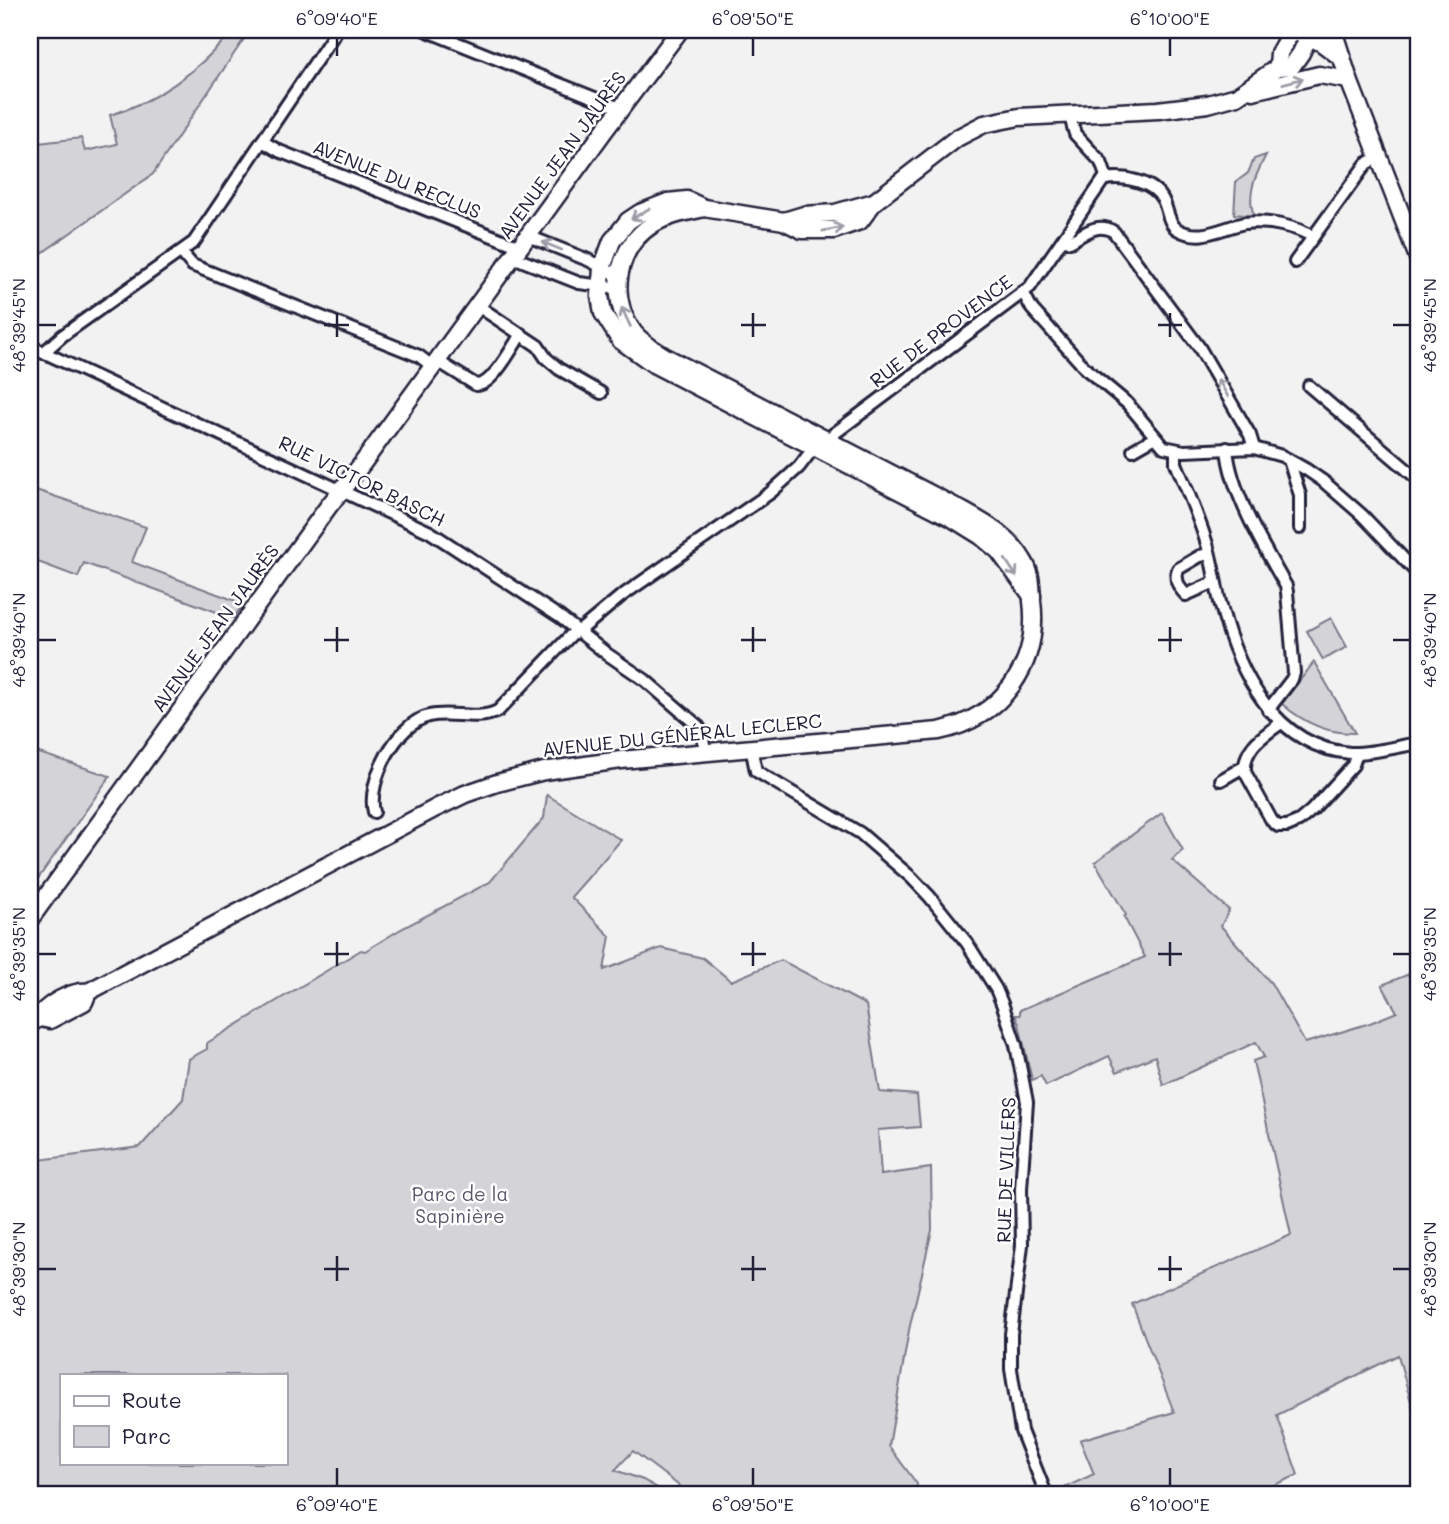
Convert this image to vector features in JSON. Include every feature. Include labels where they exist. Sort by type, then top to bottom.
[{"type":"main road","name":"AVENUE JEAN JAURÈS","points":[[30,919],[680,30]]},
{"type":"main road","points":[[1278,67],[1279,52],[1293,30],[1311,33],[1342,58]]},
{"type":"main road","points":[[1333,30],[1349,80],[1419,260]]},
{"type":"main road","name":"AVENUE DU GÉNÉRAL LECLERC","points":[[821,443],[655,365],[620,340],[603,313],[600,287],[602,268],[614,237],[628,221],[651,207],[687,200],[704,208],[783,221],[802,230],[834,230],[860,221],[874,202],[936,153],[972,129],[1005,118],[1174,109],[1215,103],[1237,96],[1278,67],[1292,66],[1311,33]]},
{"type":"main road","points":[[1237,96],[1319,75],[1349,80]]},
{"type":"main road","name":"AVENUE DU GÉNÉRAL LECLERC","points":[[35,1021],[50,1020],[84,1002],[88,992],[465,794],[515,777],[705,751],[939,731],[975,719],[1004,696],[1019,675],[1032,637],[1034,618],[1032,596],[999,551],[952,518],[644,344],[625,317],[619,282],[627,251],[643,232],[664,218],[704,208]]},
{"type":"street","points":[[43,354],[62,335],[181,251],[199,235],[337,30]]},
{"type":"street","points":[[425,30],[622,109]]},
{"type":"street","points":[[1069,113],[1074,134],[1101,162],[1106,179],[1128,177],[1157,193],[1164,201],[1172,225],[1185,233],[1215,233],[1249,223],[1302,230],[1313,237]]},
{"type":"street","name":"AVENUE DU RECLUS","points":[[262,141],[279,151],[521,247],[602,268],[619,282]]},
{"type":"street","points":[[1295,262],[1366,164],[1380,156]]},
{"type":"street","name":"RUE DE PROVENCE","points":[[374,812],[373,799],[387,753],[415,721],[434,715],[482,717],[498,711],[571,635],[620,597],[771,493],[821,443],[1023,292],[1034,281],[1106,179]]},
{"type":"street","points":[[1063,239],[1070,243],[1094,228],[1103,227],[1114,232],[1199,347],[1250,435],[1254,448]]},
{"type":"street","name":"AVENUE DU RECLUS","points":[[521,247],[579,284],[600,287],[619,282]]},
{"type":"street","points":[[181,251],[192,265],[419,356],[428,363],[444,365],[476,385],[490,380],[521,334]]},
{"type":"street","points":[[1023,292],[1032,309],[1050,329],[1094,377],[1133,410],[1164,447],[1176,451],[1254,448],[1289,460],[1307,470],[1344,499],[1419,575]]},
{"type":"street","points":[[478,306],[538,346],[546,358],[559,369],[601,393]]},
{"type":"street","name":"RUE VICTOR BASCH","points":[[30,346],[430,532],[499,579],[519,589],[645,680],[694,721],[702,732],[705,751]]},
{"type":"street","points":[[1309,386],[1419,480]]},
{"type":"street","points":[[1133,450],[1154,438]]},
{"type":"street","points":[[1227,448],[1230,473],[1287,592],[1294,673],[1268,710]]},
{"type":"street","points":[[1176,451],[1176,463],[1206,540],[1235,650],[1268,710],[1281,723],[1312,743],[1341,751],[1357,753],[1419,743]]},
{"type":"street","points":[[1289,460],[1300,495],[1300,528]]},
{"type":"street","points":[[1209,554],[1200,556],[1178,569],[1176,576],[1186,595],[1215,582]]},
{"type":"street","points":[[1281,723],[1256,743],[1247,756],[1245,765],[1245,772],[1272,821],[1278,826],[1299,821],[1312,810],[1353,765],[1357,753]]},
{"type":"street","name":"RUE DE VILLERS","points":[[751,747],[756,771],[860,833],[930,897],[967,943],[996,989],[1003,1006],[1027,1090],[1021,1189],[1022,1245],[1011,1334],[1011,1369],[1021,1431],[1045,1494]]},
{"type":"street","points":[[1221,780],[1245,765]]},
{"type":"green space","points":[[233,30],[250,30],[153,174],[35,258],[30,255],[30,144],[81,138],[85,151],[117,144],[110,115],[145,101],[177,82],[207,58]]},
{"type":"green space","points":[[1266,155],[1252,192],[1254,216],[1234,214],[1236,182],[1248,173],[1254,159]]},
{"type":"green space","points":[[30,488],[146,527],[132,562],[244,604],[233,618],[84,563],[78,577],[30,559]]},
{"type":"green space","points":[[1331,618],[1347,647],[1323,660],[1307,631]]},
{"type":"green space","points":[[1314,662],[1355,733],[1316,726],[1282,704]]},
{"type":"green space","points":[[30,750],[110,776],[30,890]]},
{"type":"green space","name":"Parc de la Sapinière","points":[[547,795],[621,840],[571,897],[610,936],[604,970],[661,948],[703,958],[731,981],[781,960],[866,1005],[880,1092],[917,1095],[920,1127],[878,1130],[881,1175],[931,1168],[932,1230],[909,1330],[889,1446],[917,1484],[916,1494],[690,1494],[633,1451],[615,1470],[643,1480],[668,1494],[30,1494],[30,1231],[35,1225],[30,1161],[140,1147],[183,1099],[189,1059],[207,1049],[207,1043],[361,950],[365,951],[490,882],[544,818]]},
{"type":"green space","points":[[1162,813],[1183,850],[1172,860],[1229,910],[1221,926],[1271,983],[1305,1043],[1397,1012],[1382,985],[1419,970],[1419,1431],[1398,1355],[1277,1415],[1298,1475],[1253,1494],[1069,1494],[1066,1487],[1094,1474],[1080,1440],[1174,1412],[1132,1304],[1291,1235],[1253,1061],[1264,1057],[1256,1042],[1163,1085],[1155,1056],[1117,1072],[1109,1056],[1046,1086],[1041,1076],[1032,1080],[1015,1015],[1020,1015],[1020,1010],[1145,957],[1124,917],[1126,915],[1095,862]]}]
